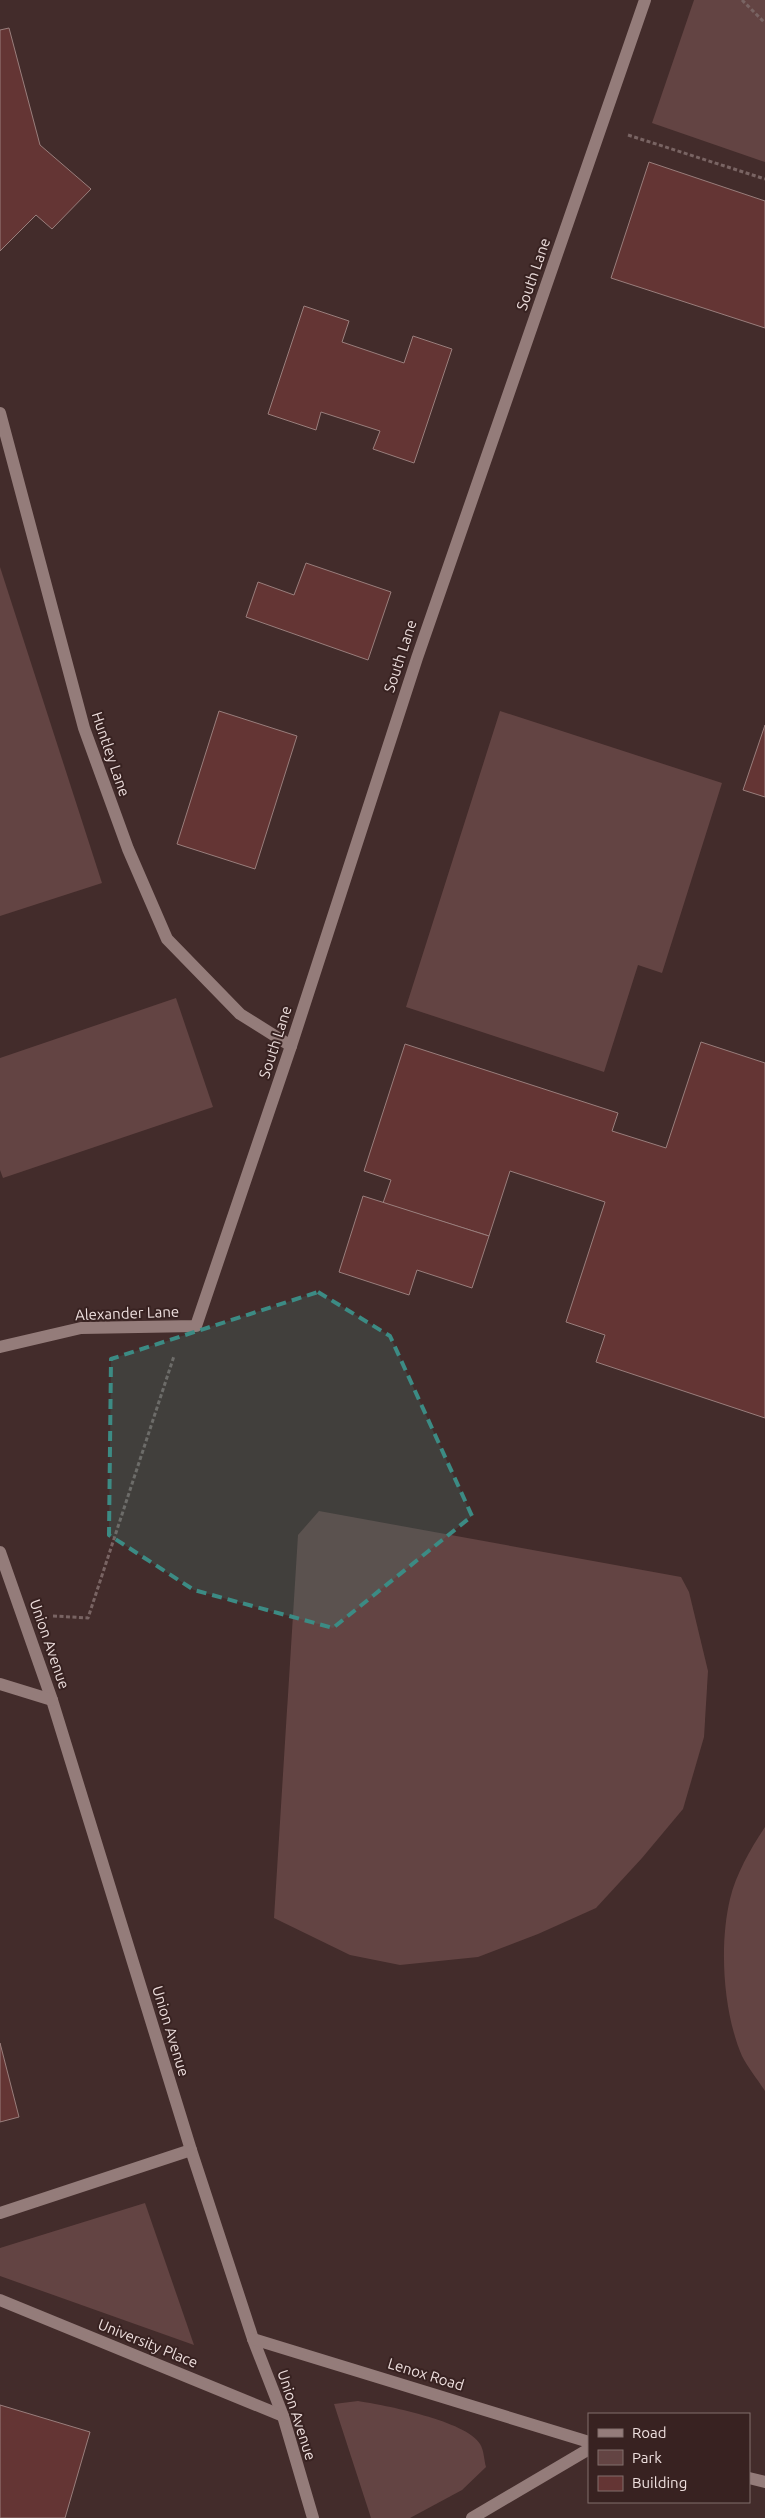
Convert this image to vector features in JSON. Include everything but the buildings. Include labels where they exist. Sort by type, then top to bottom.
[{"type":"street","name":"South Lane","points":[[190,1326],[291,1046],[416,658],[645,0]]},
{"type":"street","name":"Huntley Lane","points":[[0,413],[84,728],[128,849],[167,939],[240,1014],[291,1046]]},
{"type":"street","name":"Alexander Lane","points":[[0,1347],[81,1328],[190,1326]]},
{"type":"street","name":"Union Avenue","points":[[0,1552],[52,1700],[191,2150],[254,2338],[283,2416],[313,2518]]},
{"type":"street","points":[[0,1684],[52,1700]]},
{"type":"street","points":[[0,2213],[191,2150]]},
{"type":"street","name":"University Place","points":[[0,2300],[283,2416]]},
{"type":"street","name":"Lenox Road","points":[[254,2338],[588,2442]]},
{"type":"street","points":[[472,2518],[588,2450]]},
{"type":"street","points":[[750,2478],[765,2482]]},
{"type":"path","points":[[742,0],[765,23]]},
{"type":"path","points":[[607,110],[626,135],[765,179]]},
{"type":"path","points":[[22,1614],[88,1618],[190,1326]]},
{"type":"highlighted area","points":[[318,1292],[390,1336],[472,1516],[333,1628],[194,1590],[109,1535],[111,1359]]},
{"type":"green space","points":[[694,0],[765,0],[765,162],[652,123]]},
{"type":"green space","points":[[0,567],[102,883],[0,916]]},
{"type":"green space","points":[[500,711],[722,783],[662,973],[638,965],[604,1072],[406,1007]]},
{"type":"green space","points":[[176,998],[213,1107],[3,1178],[0,1170],[0,1058]]},
{"type":"green space","points":[[319,1511],[681,1577],[689,1592],[708,1671],[704,1737],[683,1809],[642,1858],[596,1908],[538,1934],[478,1957],[400,1965],[350,1955],[274,1918],[298,1535]]},
{"type":"green space","points":[[765,1827],[765,2091],[744,2060],[736,2039],[727,1999],[724,1957],[730,1899],[744,1862]]},
{"type":"green space","points":[[145,2203],[194,2345],[0,2276],[0,2248]]},
{"type":"green space","points":[[358,2401],[424,2415],[459,2428],[472,2436],[480,2444],[486,2467],[462,2490],[410,2518],[371,2518],[334,2404]]}]
